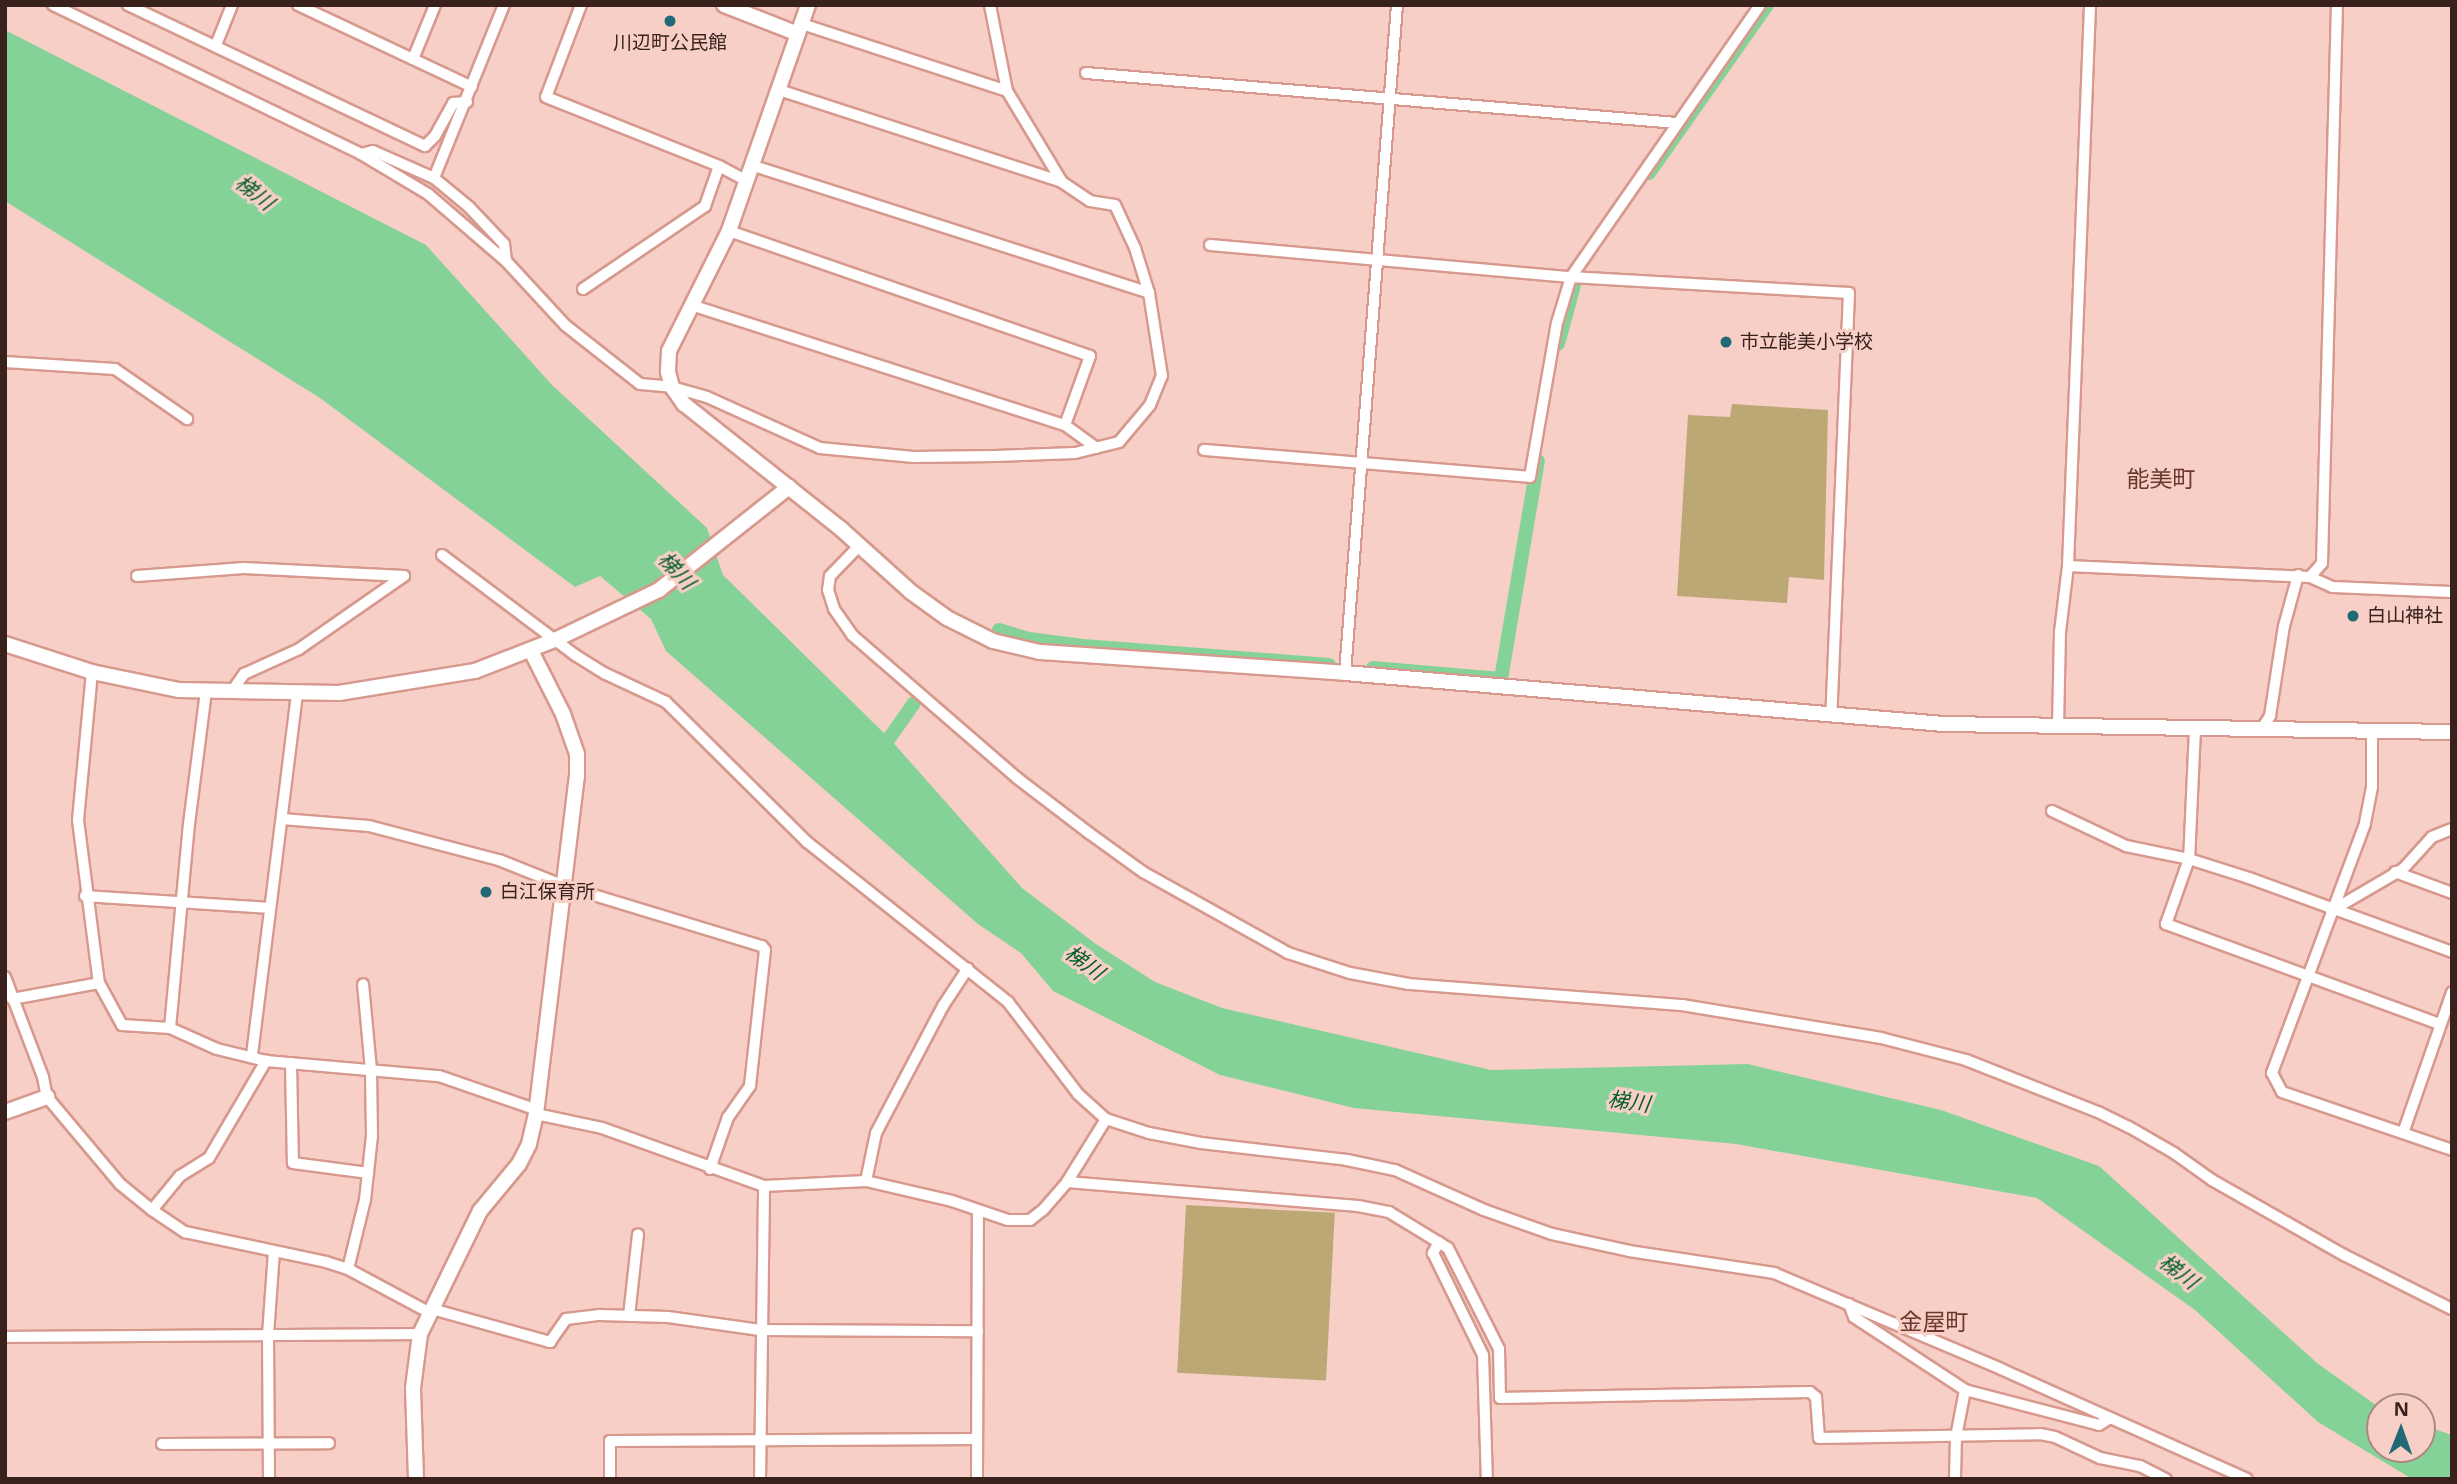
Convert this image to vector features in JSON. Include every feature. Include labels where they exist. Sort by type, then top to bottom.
[{"type":"street","points":[[53,5],[361,154],[428,194],[469,226],[506,261],[565,325],[640,384],[672,387],[708,397],[820,448],[914,457],[1062,453],[1097,448],[1119,442],[1137,424],[1150,405],[1162,376],[1149,293],[1135,248],[1115,205],[1090,201],[1062,183],[779,90]]},
{"type":"street","points":[[128,5],[425,146],[435,136],[453,103],[467,102]]},
{"type":"street","points":[[216,45],[232,5]]},
{"type":"street","points":[[298,5],[472,86]]},
{"type":"street","points":[[412,59],[435,5]]},
{"type":"street","points":[[434,178],[504,5]]},
{"type":"street","points":[[581,5],[546,97],[719,166],[745,180]]},
{"type":"street","points":[[724,5],[1007,91]]},
{"type":"street","points":[[808,5],[754,166],[745,180],[729,230],[669,351],[668,372],[672,387],[684,404],[789,487],[911,592],[947,618],[993,641],[1040,652],[1345,673],[1943,724],[2452,732]]},
{"type":"street","points":[[990,5],[1007,91],[1062,183]]},
{"type":"street","points":[[1345,673],[1397,5]]},
{"type":"street","points":[[1204,450],[1530,477],[1556,323],[1571,276],[1760,5]]},
{"type":"street","points":[[2059,727],[2060,632],[2068,566],[2090,5]]},
{"type":"street","points":[[2310,578],[2322,563],[2337,5]]},
{"type":"street","points":[[1086,73],[1676,123]]},
{"type":"street","points":[[361,154],[373,151],[434,178],[469,207],[504,244],[506,261]]},
{"type":"street","points":[[583,289],[705,206],[719,166]]},
{"type":"street","points":[[754,166],[1149,293]]},
{"type":"street","points":[[729,230],[1090,356],[1065,425]]},
{"type":"street","points":[[1210,245],[1378,262],[1849,293],[1832,714]]},
{"type":"street","points":[[691,304],[1065,425],[1097,448]]},
{"type":"street","points":[[5,362],[115,369],[187,419]]},
{"type":"street","points":[[5,644],[92,673],[179,690],[340,693],[475,671],[531,651],[659,590],[789,487]]},
{"type":"street","points":[[859,546],[830,576],[828,590],[834,609],[852,635],[1017,778],[1089,834],[1143,872],[1288,953],[1350,973],[1409,984],[1682,1005],[1881,1038],[1966,1060],[2129,1127],[2224,1187],[2344,1255],[2452,1309]]},
{"type":"street","points":[[442,555],[564,636],[575,655],[606,674],[666,702],[807,842],[1008,1002],[1078,1094],[1106,1119],[1149,1133],[1200,1143],[1347,1160],[1395,1170],[1484,1210],[1552,1234],[1629,1251],[1774,1273],[2248,1479]]},
{"type":"street","points":[[2068,566],[2298,575],[2332,587],[2452,592]]},
{"type":"street","points":[[137,576],[243,568],[404,576],[299,649],[244,674],[232,691]]},
{"type":"street","points":[[2261,730],[2270,716],[2284,626],[2298,575]]},
{"type":"street","points":[[416,1479],[413,1388],[420,1334],[480,1211],[519,1164],[529,1144],[536,1114],[577,777],[577,754],[564,714],[531,651]]},
{"type":"street","points":[[92,673],[78,820],[85,895],[99,983],[122,1026],[170,1028],[217,1049],[252,1055],[266,1061],[439,1076],[532,1108],[536,1114],[602,1128],[710,1169],[764,1186],[866,1181],[1008,1220],[1030,1220],[1067,1182],[1106,1119]]},
{"type":"street","points":[[170,1028],[206,691]]},
{"type":"street","points":[[252,1055],[297,693]]},
{"type":"street","points":[[2194,729],[2189,859],[2166,924],[2440,1024]]},
{"type":"street","points":[[2372,732],[2372,787],[2365,824],[2272,1073],[2282,1091],[2452,1150]]},
{"type":"street","points":[[2052,811],[2126,846],[2189,859],[2452,952]]},
{"type":"street","points":[[282,819],[369,826],[499,860],[564,886],[697,925],[765,950],[750,1086],[728,1117],[710,1169]]},
{"type":"street","points":[[2332,911],[2403,869],[2432,837],[2452,829]]},
{"type":"street","points":[[2395,872],[2452,892]]},
{"type":"street","points":[[85,895],[182,904],[270,908]]},
{"type":"street","points":[[866,1181],[876,1133],[943,1006],[968,968]]},
{"type":"street","points":[[5,977],[43,1077],[47,1097],[120,1184],[185,1232],[348,1269],[431,1311],[550,1342],[566,1319],[629,1316],[668,1317],[760,1330],[978,1331]]},
{"type":"street","points":[[12,999],[99,983]]},
{"type":"street","points":[[348,1269],[365,1200],[372,1136],[371,1070],[363,984]]},
{"type":"street","points":[[2403,1133],[2452,992]]},
{"type":"street","points":[[152,1210],[180,1176],[209,1158],[266,1061]]},
{"type":"street","points":[[291,1063],[293,1163],[368,1173]]},
{"type":"street","points":[[5,1112],[47,1097]]},
{"type":"street","points":[[1067,1182],[1358,1206],[1389,1212],[1448,1248],[1499,1349],[1500,1398],[1810,1392],[1816,1396],[1819,1438],[2055,1437],[2100,1458],[2140,1466],[2166,1479]]},
{"type":"street","points":[[760,1479],[764,1186]]},
{"type":"street","points":[[977,1479],[978,1210]]},
{"type":"street","points":[[629,1316],[638,1234]]},
{"type":"street","points":[[1439,1242],[1433,1253],[1483,1355],[1487,1479]]},
{"type":"street","points":[[269,1479],[268,1335],[274,1251]]},
{"type":"street","points":[[1849,1304],[1854,1317],[1965,1390],[2099,1425],[2110,1418]]},
{"type":"street","points":[[5,1337],[420,1334]]},
{"type":"street","points":[[1955,1479],[1956,1437],[1965,1390]]},
{"type":"street","points":[[610,1479],[610,1441],[977,1439]]},
{"type":"street","points":[[162,1444],[329,1443]]},
{"type":"shaded area","points":[[1732,404],[1828,410],[1824,580],[1789,577],[1787,603],[1677,596],[1688,415],[1730,417]]},
{"type":"shaded area","points":[[1186,1205],[1335,1213],[1326,1381],[1177,1373]]},
{"type":"water","name":"梯川","points":[[5,30],[426,245],[552,385],[707,528],[723,575],[889,738],[1022,888],[1096,944],[1155,982],[1222,1008],[1491,1070],[1748,1064],[1941,1110],[2099,1166],[2317,1363],[2366,1398],[2366,1451],[2318,1422],[2195,1310],[2037,1198],[1736,1144],[1354,1108],[1220,1075],[1053,991],[1021,953],[978,924],[666,651],[651,619],[600,576],[575,587],[320,398],[5,201]]},
{"type":"water","points":[[2436,1430],[2452,1435],[2452,1479],[2412,1479],[2386,1463],[2436,1463]]},
{"type":"waterway","points":[[1649,173],[1767,5]]},
{"type":"waterway","points":[[1558,344],[1574,285]]},
{"type":"waterway","points":[[1373,668],[1501,679],[1538,461]]},
{"type":"waterway","points":[[999,630],[1029,639],[1083,646],[1329,665]]},
{"type":"waterway","points":[[879,753],[914,703]]},
{"type":"place","name":"川辺町公民館","points":[[670,21]]},
{"type":"place","name":"市立能美小学校","points":[[1726,342]]},
{"type":"place","name":"白山神社","points":[[2353,616]]},
{"type":"place","name":"白江保育所","points":[[486,892]]},
{"type":"district","name":"能美町","points":[[2161,478]]},
{"type":"district","name":"金屋町","points":[[1934,1321]]}]
